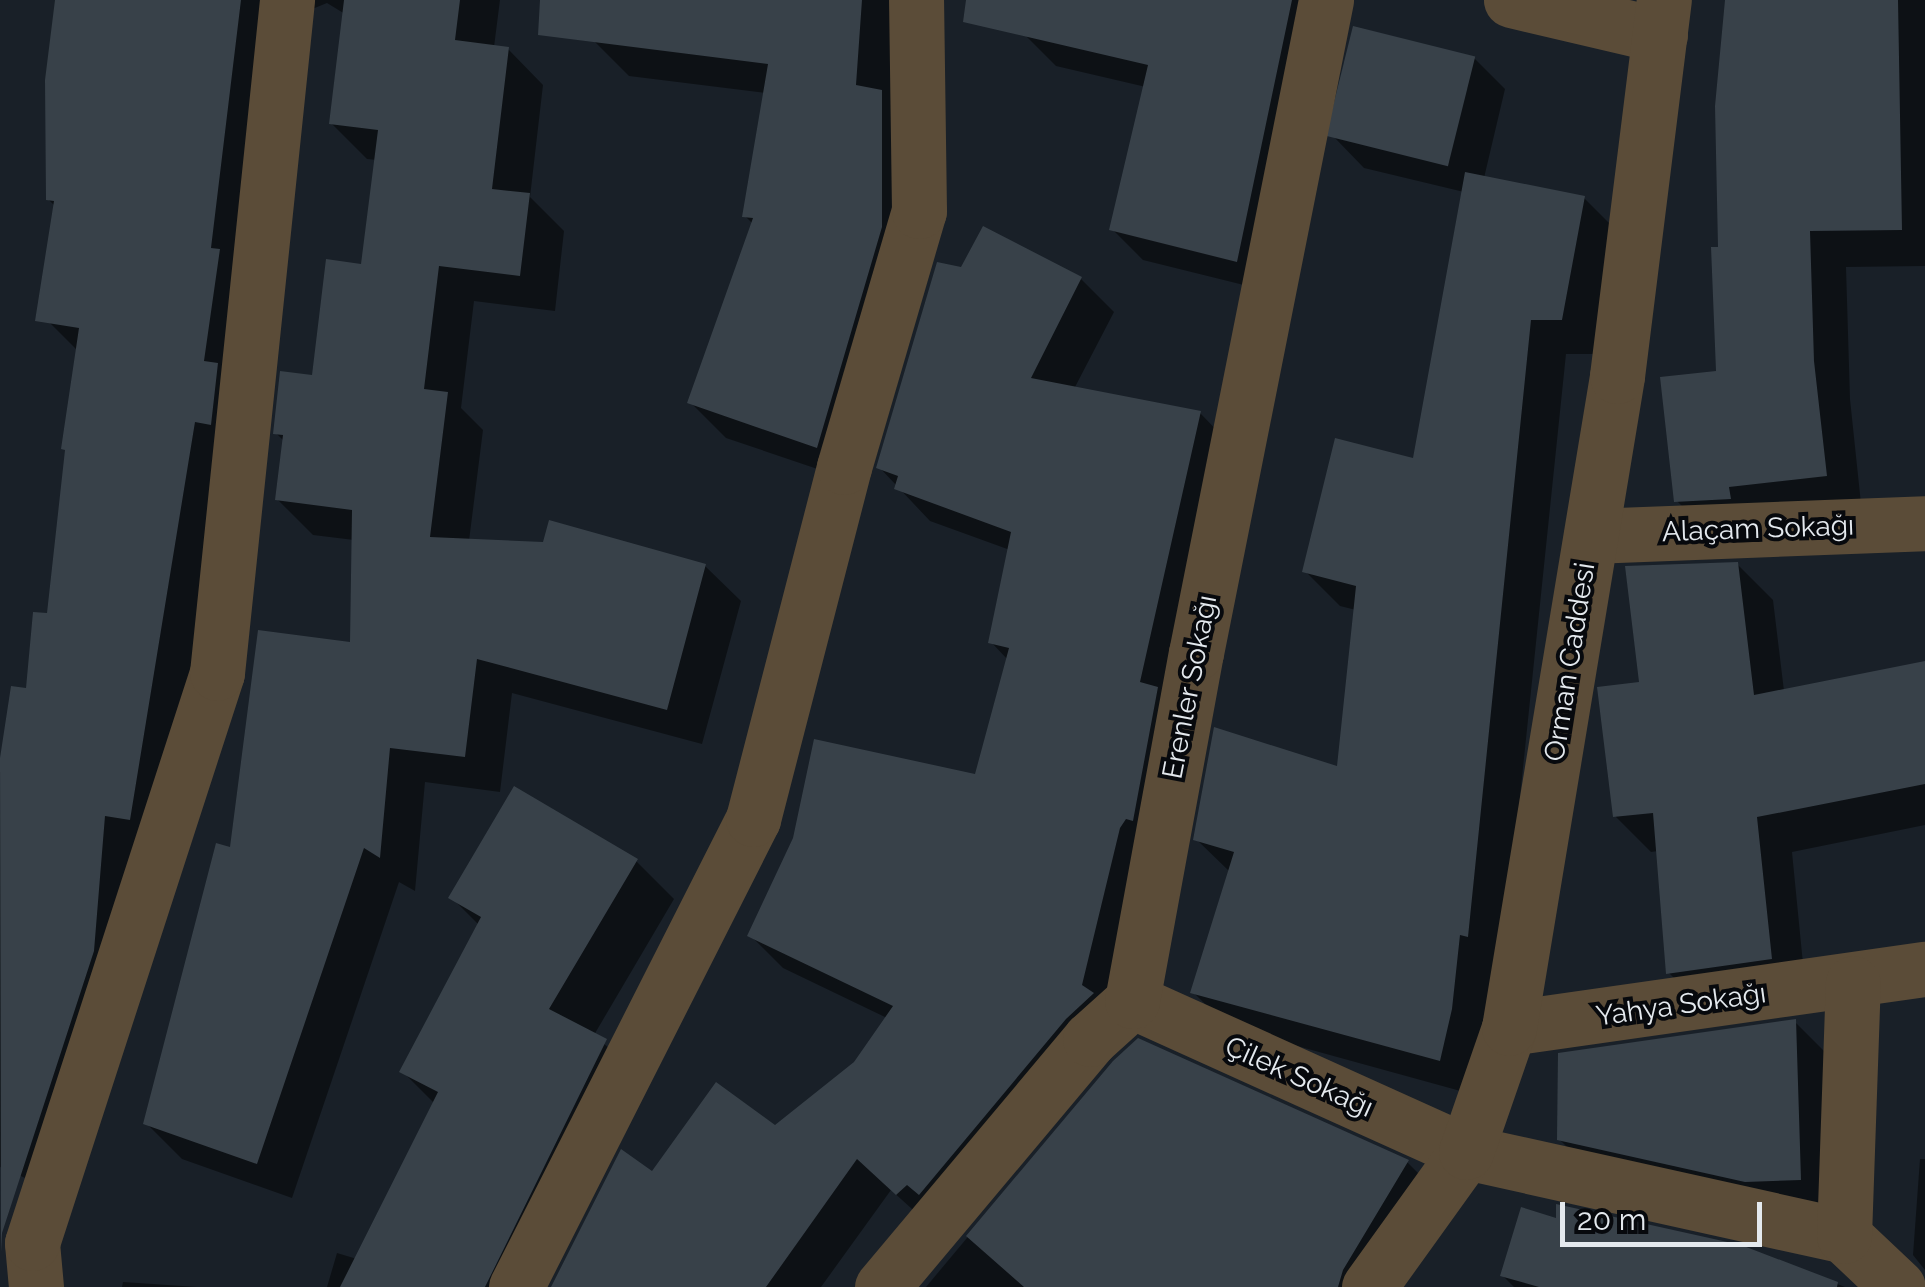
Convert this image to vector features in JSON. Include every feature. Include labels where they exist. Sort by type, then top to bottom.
[{"type":"street","points":[[23,1247],[216,673],[287,0]]},
{"type":"street","points":[[516,1287],[753,819],[844,467],[919,211],[916,0]]},
{"type":"street","name":"Erenler Sokağı","points":[[1132,1001],[1196,653],[1326,0]]},
{"type":"street","points":[[1511,0],[1662,18]]},
{"type":"street","name":"Orman Caddesi","points":[[1368,1287],[1466,1152],[1508,1028],[1617,376],[1662,18]]},
{"type":"street","name":"Alaçam Sokağı","points":[[1591,536],[1925,523]]},
{"type":"street","name":"Yahya Sokağı","points":[[1508,1028],[1853,983],[1925,969]]},
{"type":"street","points":[[1853,983],[1844,1236],[1898,1287]]},
{"type":"street","points":[[882,1287],[1090,1039],[1132,1001]]},
{"type":"street","name":"Çilek Sokağı","points":[[1132,1001],[1466,1152],[1844,1236]]},
{"type":"building","points":[[55,0],[241,0],[211,248],[220,249],[204,361],[218,363],[211,425],[195,422],[130,820],[105,816],[94,951],[2,1233],[1,1252],[0,758],[11,686],[26,688],[33,612],[47,613],[65,450],[61,449],[79,328],[35,321],[54,201],[46,200],[45,80]]},
{"type":"building","points":[[344,0],[460,0],[455,40],[509,47],[492,189],[530,193],[520,276],[439,266],[424,389],[448,392],[430,537],[543,542],[549,520],[706,564],[667,710],[477,659],[465,757],[390,748],[380,858],[364,848],[257,1164],[143,1124],[216,843],[230,847],[258,630],[350,642],[352,510],[275,500],[283,435],[273,434],[280,371],[312,375],[326,259],[361,264],[378,130],[329,124]]},
{"type":"building","points":[[540,0],[862,0],[856,85],[882,90],[882,227],[817,448],[687,403],[753,218],[742,217],[768,64],[538,35]]},
{"type":"building","points":[[966,0],[1292,0],[1237,262],[1109,230],[1148,65],[963,22]]},
{"type":"building","points":[[1725,0],[1898,0],[1902,230],[1810,231],[1814,361],[1827,476],[1729,487],[1731,499],[1674,502],[1660,377],[1716,371],[1711,247],[1718,247],[1715,106]]},
{"type":"building","points":[[1353,26],[1475,56],[1448,166],[1326,136]]},
{"type":"building","points":[[1465,172],[1585,196],[1562,320],[1531,320],[1468,937],[1460,935],[1452,1009],[1440,1061],[1190,993],[1234,852],[1193,840],[1214,727],[1337,766],[1356,586],[1302,572],[1335,438],[1413,458]]},
{"type":"building","points":[[983,226],[1082,277],[1031,378],[1201,411],[1140,682],[1158,687],[1133,821],[1126,819],[1120,828],[1082,985],[1094,993],[1066,1019],[919,1195],[907,1185],[896,1195],[857,1159],[766,1287],[551,1287],[621,1149],[652,1171],[716,1082],[775,1125],[854,1062],[893,1006],[747,936],[793,838],[814,739],[975,774],[1009,648],[988,643],[1011,532],[894,489],[898,476],[876,468],[937,262],[961,267]]},
{"type":"building","points":[[1738,562],[1754,695],[1925,661],[1925,784],[1757,817],[1772,959],[1666,974],[1653,813],[1613,817],[1597,687],[1639,682],[1625,566]]},
{"type":"building","points":[[514,786],[638,859],[549,1009],[607,1039],[485,1287],[340,1287],[438,1092],[399,1072],[481,917],[448,898]]},
{"type":"building","points":[[1796,1019],[1801,1180],[1745,1182],[1557,1140],[1558,1053]]},
{"type":"building","points":[[1138,1038],[1409,1160],[1343,1270],[1338,1287],[1024,1287],[966,1236],[1113,1061]]},
{"type":"building","points":[[1556,1204],[1741,1245],[1838,1282],[1837,1287],[1539,1287],[1500,1276],[1521,1207],[1556,1218]]}]
